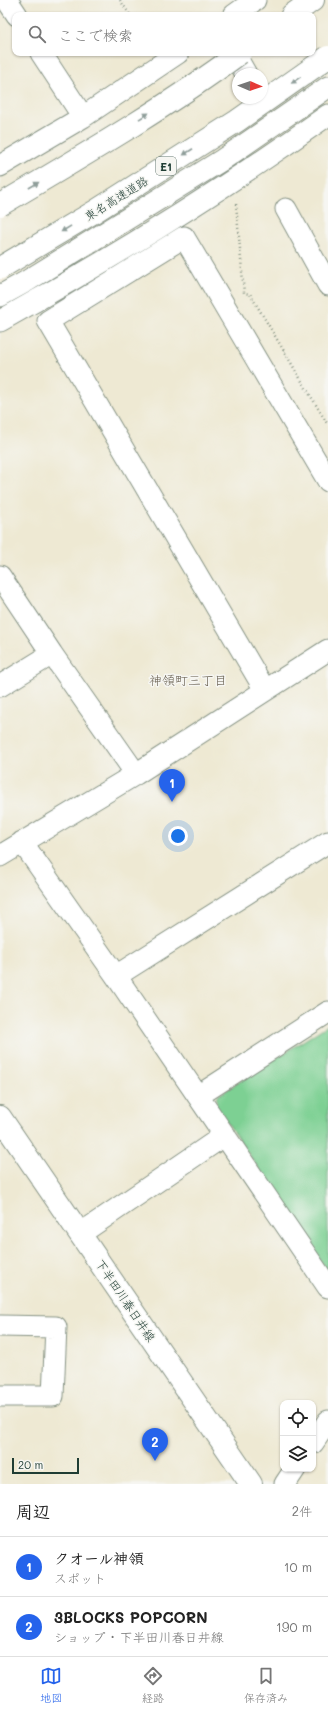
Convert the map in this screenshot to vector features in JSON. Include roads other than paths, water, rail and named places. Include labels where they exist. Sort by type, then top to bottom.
[{"type":"main road","points":[[296,12],[312,0]]},
{"type":"main road","points":[[0,205],[64,167],[212,73],[236,56]]},
{"type":"main road","name":"東名高速道路","points":[[0,268],[94,212],[230,125],[328,57]]},
{"type":"main road","name":"下半田川春日井線","points":[[0,1117],[251,1484]]},
{"type":"street","points":[[7,0],[15,12]]},
{"type":"street","points":[[233,9],[255,0]]},
{"type":"street","points":[[43,56],[82,117]]},
{"type":"street","points":[[0,166],[82,117],[174,56]]},
{"type":"street","points":[[236,56],[243,68]]},
{"type":"street","points":[[0,296],[27,281],[209,168],[328,87]]},
{"type":"street","points":[[262,104],[274,125]]},
{"type":"street","points":[[0,321],[145,236],[272,155],[328,115]]},
{"type":"street","points":[[286,209],[328,285]]},
{"type":"street","points":[[265,690],[48,321],[184,237],[328,480]]},
{"type":"street","points":[[0,576],[52,654],[136,774]]},
{"type":"street","points":[[0,856],[136,774],[328,650]]},
{"type":"street","points":[[0,686],[52,654]]},
{"type":"street","points":[[22,842],[116,976],[328,1288]]},
{"type":"street","points":[[116,976],[328,842]]},
{"type":"street","points":[[198,1096],[328,1012]]},
{"type":"street","points":[[80,1234],[225,1135]]},
{"type":"street","points":[[0,1326],[56,1327],[53,1396],[0,1396]]},
{"type":"street","points":[[316,1439],[328,1421]]},
{"type":"street","points":[[285,1484],[293,1472]]},
{"type":"place","name":"クオール神領","points":[[172,802]]},
{"type":"place","name":"3BLOCKS POPCORN","points":[[155,1461]]},
{"type":"district","name":"神領町三丁目","points":[[188,679]]}]
